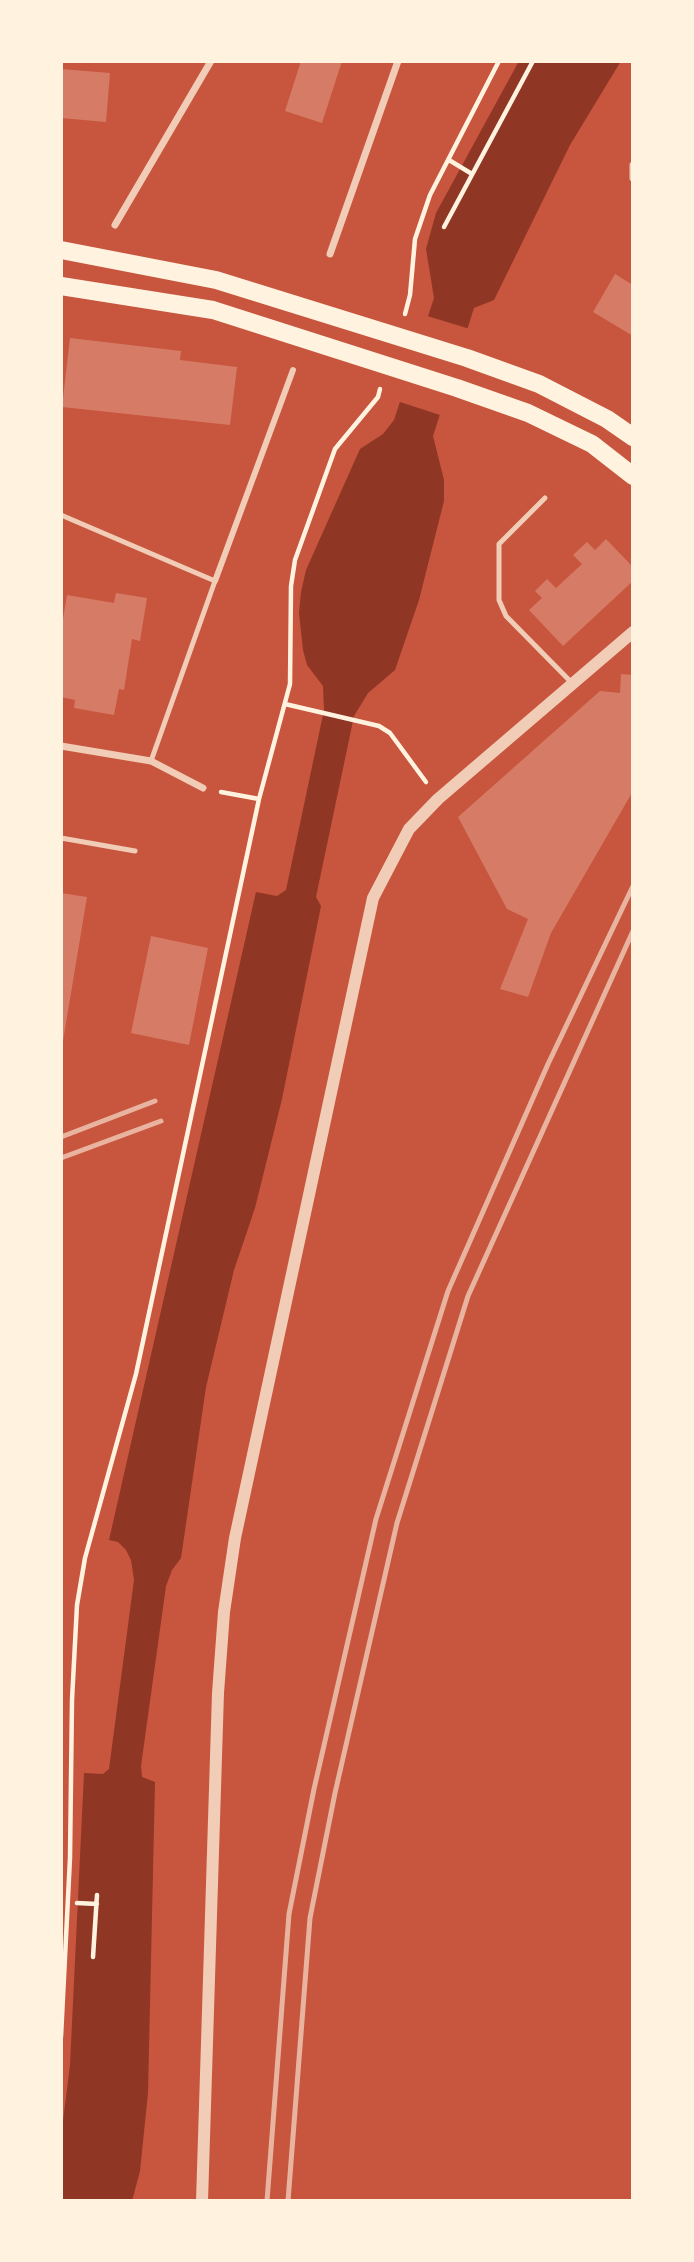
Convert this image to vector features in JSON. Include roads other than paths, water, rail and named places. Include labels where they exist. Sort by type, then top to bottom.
[{"type":"main road","points":[[61,250],[216,280],[467,358],[539,384],[607,419],[633,437]]},
{"type":"main road","points":[[61,286],[214,310],[457,388],[528,413],[592,444],[633,476]]},
{"type":"street","points":[[115,225],[211,61]]},
{"type":"street","points":[[330,254],[398,61]]},
{"type":"street","points":[[633,165],[633,178]]},
{"type":"street","points":[[215,582],[293,370]]},
{"type":"street","points":[[202,2201],[218,1693],[234,1538],[373,898],[409,829],[438,799],[633,632]]},
{"type":"street","points":[[61,746],[151,761],[203,788]]},
{"type":"lane","points":[[545,498],[499,544],[499,600],[506,615],[572,683]]},
{"type":"lane","points":[[61,515],[215,582],[151,761]]},
{"type":"lane","points":[[61,838],[135,851]]},
{"type":"railway","points":[[267,2201],[289,1914],[314,1789],[376,1519],[448,1291],[548,1064],[633,886]]},
{"type":"railway","points":[[288,2201],[310,1918],[335,1793],[397,1523],[468,1296],[633,931]]},
{"type":"railway","points":[[61,1137],[155,1101]]},
{"type":"railway","points":[[61,1158],[161,1121]]}]
